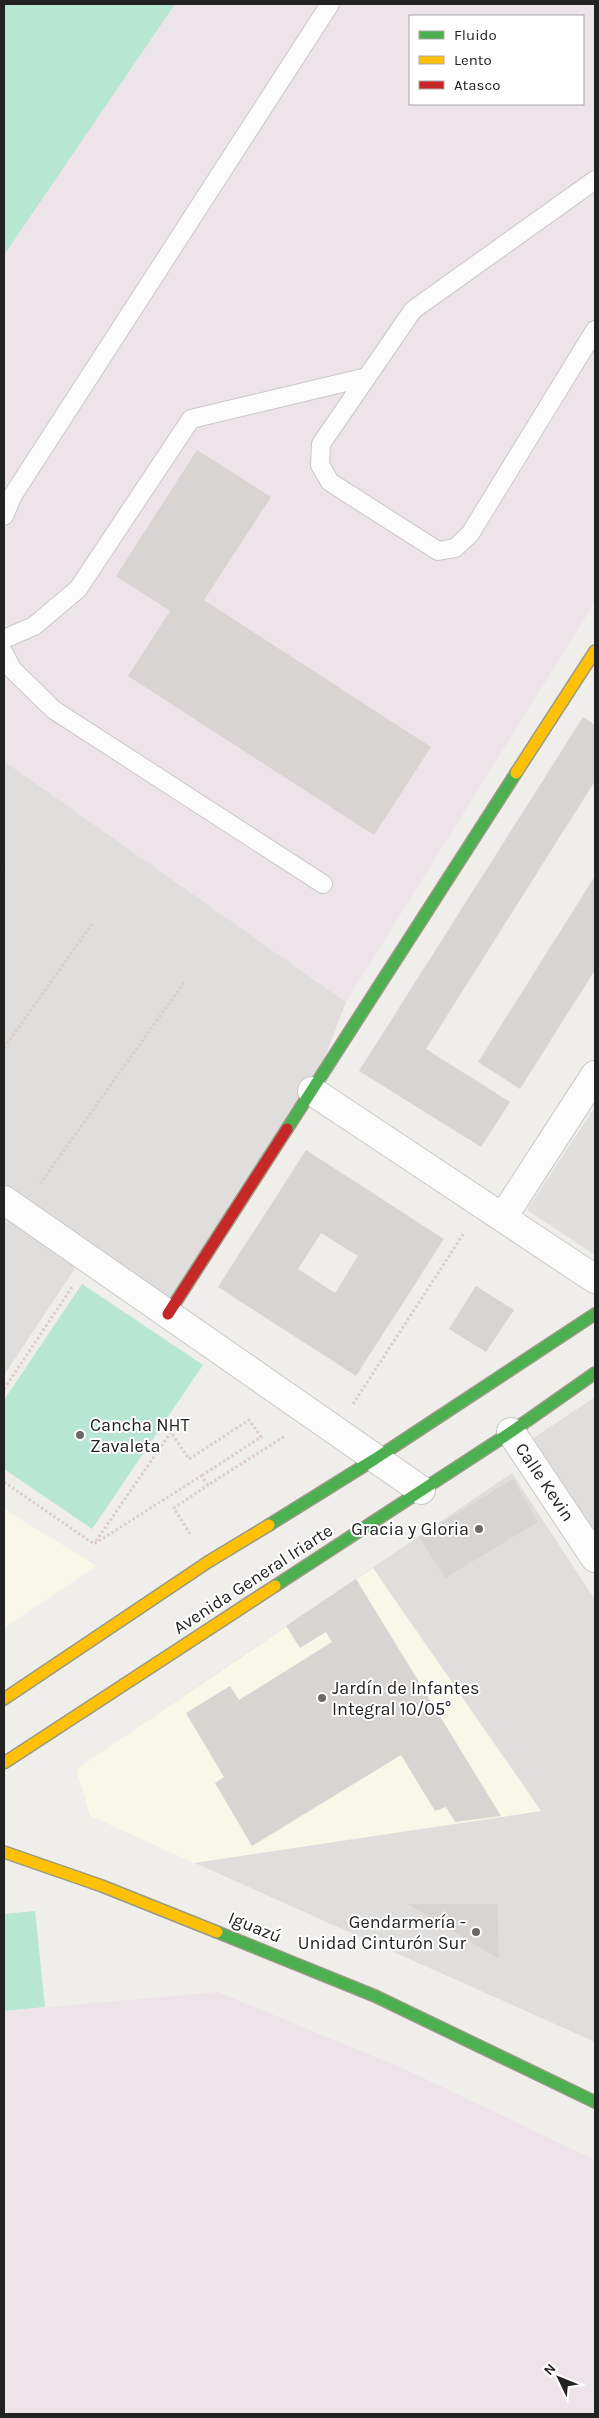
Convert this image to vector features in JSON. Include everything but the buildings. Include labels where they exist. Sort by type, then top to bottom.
[{"type":"street","points":[[168,1314],[595,652]]},
{"type":"street","points":[[493,1211],[595,1075]]},
{"type":"street","points":[[312,1091],[595,1279]]},
{"type":"street","points":[[12,1206],[421,1490]]},
{"type":"street","name":"Avenida General Iriarte","points":[[4,1700],[208,1562],[376,1459],[595,1314]]},
{"type":"street","name":"Avenida General Iriarte","points":[[4,1763],[511,1432],[595,1373]]},
{"type":"street","name":"Calle Kevin","points":[[511,1432],[595,1558]]},
{"type":"street","name":"Iguazú","points":[[4,1852],[102,1886],[375,1996],[595,2102]]},
{"type":"lane","points":[[4,516],[13,496],[325,8]]},
{"type":"lane","points":[[595,180],[413,310],[321,444],[320,465],[330,482],[438,551],[455,548],[470,534],[595,330]]},
{"type":"lane","points":[[4,640],[34,626],[78,589],[191,419],[367,378]]},
{"type":"lane","points":[[4,653],[12,669],[54,710],[323,884]]},
{"type":"path","points":[[4,1048],[92,924]]},
{"type":"path","points":[[12,1206],[185,981]]},
{"type":"path","points":[[174,1508],[316,1417],[352,1406],[493,1211]]},
{"type":"path","points":[[4,1389],[90,1260]]},
{"type":"path","points":[[249,1420],[261,1437],[94,1544],[172,1432],[189,1459],[249,1420]]},
{"type":"path","points":[[201,1476],[208,1485]]},
{"type":"path","points":[[4,1482],[94,1544]]},
{"type":"shaded area","points":[[4,4],[595,4],[595,602],[346,1002],[4,761]]},
{"type":"shaded area","points":[[4,761],[346,1002],[312,1091],[168,1314],[84,1255],[4,1375]]},
{"type":"shaded area","points":[[595,1107],[595,1255],[527,1210]]},
{"type":"shaded area","points":[[595,1397],[595,1536],[532,1439]]},
{"type":"shaded area","points":[[512,1473],[595,1600],[595,2042],[90,1816],[76,1769]]},
{"type":"shaded area","points":[[4,1509],[97,1566],[4,1628]]},
{"type":"shaded area","name":"Jardín de Infantes Integral 10/05°","points":[[373,1568],[541,1811],[194,1863],[90,1816],[76,1769]]},
{"type":"shaded area","points":[[218,1992],[407,2070],[595,2160],[595,2414],[4,2414],[4,2011]]},
{"type":"green space","points":[[4,4],[175,4],[4,255]]},
{"type":"green space","name":"Cancha NHT Zavaleta","points":[[82,1284],[203,1365],[92,1529],[4,1469],[4,1400]]},
{"type":"green space","points":[[35,1911],[45,2007],[4,2011],[4,1914]]},
{"type":"traffic: fast","points":[[287,1129],[516,773]]},
{"type":"traffic: fast","points":[[269,1525],[375,1459],[595,1314]]},
{"type":"traffic: fast","points":[[275,1586],[511,1432],[595,1373]]},
{"type":"traffic: fast","points":[[217,1932],[375,1996],[595,2102]]},
{"type":"traffic: slow","points":[[516,773],[595,651]]},
{"type":"traffic: slow","points":[[4,1699],[208,1562],[269,1525]]},
{"type":"traffic: slow","points":[[4,1763],[275,1586]]},
{"type":"traffic: slow","points":[[4,1852],[102,1886],[217,1932]]},
{"type":"traffic: jam","points":[[168,1314],[287,1129]]},
{"type":"place","name":"Cancha NHT Zavaleta","points":[[80,1435]]},
{"type":"place","name":"Gracia y Gloria","points":[[479,1529]]},
{"type":"place","name":"Jardín de Infantes Integral 10/05°","points":[[322,1698]]},
{"type":"place","name":"Gendarmería - Unidad Cinturón Sur","points":[[476,1932]]}]
